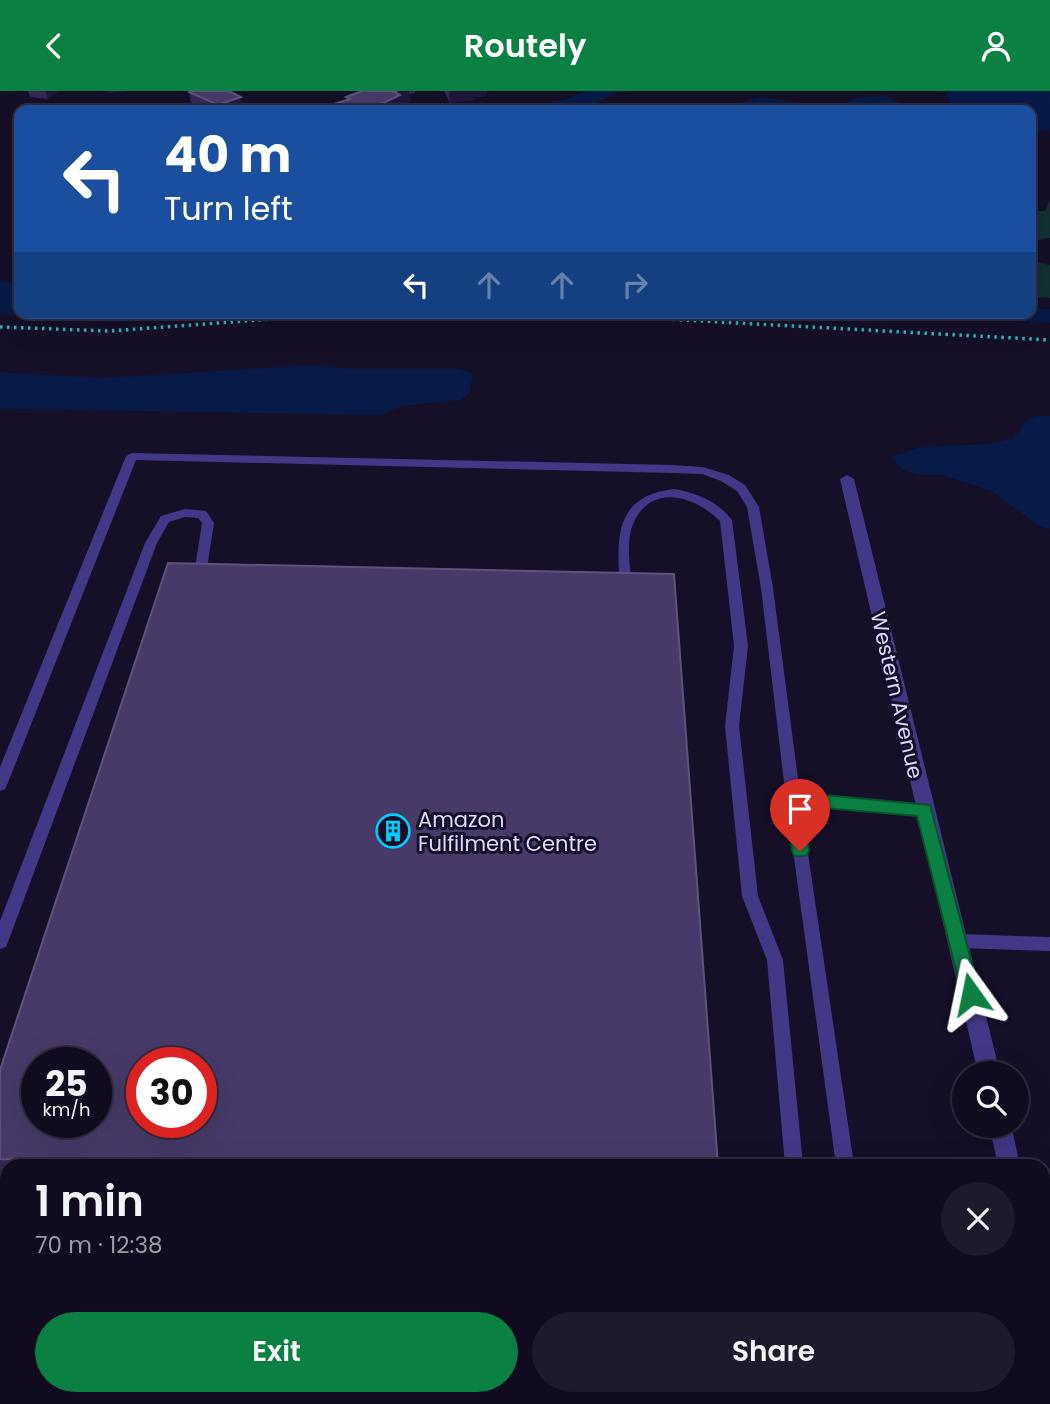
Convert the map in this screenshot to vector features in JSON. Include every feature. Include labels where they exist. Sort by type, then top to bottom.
[{"type":"street","name":"Western Avenue","points":[[847,479],[924,810],[959,941],[986,1061]]},
{"type":"street","points":[[1003,1138],[1008,1159]]},
{"type":"lane","points":[[0,785],[132,456],[672,469],[703,471],[725,478],[741,488],[753,507],[767,588],[793,799],[844,1159]]},
{"type":"lane","points":[[626,612],[626,525],[641,503],[653,495],[672,493],[701,498],[716,507],[726,520],[741,646],[732,726],[750,896],[775,960],[793,1159]]},
{"type":"lane","points":[[0,942],[152,543],[165,519],[185,513],[202,514],[208,523],[194,602]]},
{"type":"lane","points":[[793,799],[924,810]]},
{"type":"lane","points":[[959,941],[1050,944]]},
{"type":"path","points":[[0,327],[110,331],[272,319]]},
{"type":"path","points":[[664,319],[1050,340]]},
{"type":"green space","points":[[1050,200],[1050,238],[1036,240],[1036,211],[1045,211]]},
{"type":"green space","points":[[1036,262],[1050,265],[1050,298],[1036,297]]},
{"type":"water","points":[[586,91],[619,91],[592,105],[549,105],[551,101],[565,100]]},
{"type":"water","points":[[950,91],[1050,91],[1050,129],[1036,133],[1036,105],[953,105],[945,94]]},
{"type":"water","points":[[883,95],[905,105],[843,105],[864,97]]},
{"type":"water","points":[[762,97],[814,105],[738,105]]},
{"type":"water","points":[[0,280],[14,283],[14,314],[0,313]]},
{"type":"water","points":[[1036,308],[1050,309],[1050,323],[986,319],[1036,319]]},
{"type":"water","points":[[62,319],[156,319],[120,322]]},
{"type":"water","points":[[313,365],[355,369],[460,369],[473,374],[469,394],[461,400],[402,406],[381,415],[0,409],[0,372],[103,378]]},
{"type":"water","points":[[1038,415],[1050,416],[1050,529],[1041,527],[991,491],[942,475],[920,475],[902,469],[891,457],[920,447],[986,444],[1013,439],[1025,422]]},
{"type":"building","points":[[190,91],[229,91],[241,97],[218,105]]},
{"type":"building","points":[[362,91],[397,91],[394,92],[400,95],[379,105],[331,105],[350,99],[346,97]]},
{"type":"building","name":"Amazon Fulfilment Centre","points":[[168,563],[674,574],[718,1159],[0,1159],[0,1070]]},
{"type":"place","name":"Amazon Fulfilment Centre","points":[[393,831]]},
{"type":"route","points":[[800,851],[793,799],[924,810],[971,994]]}]
